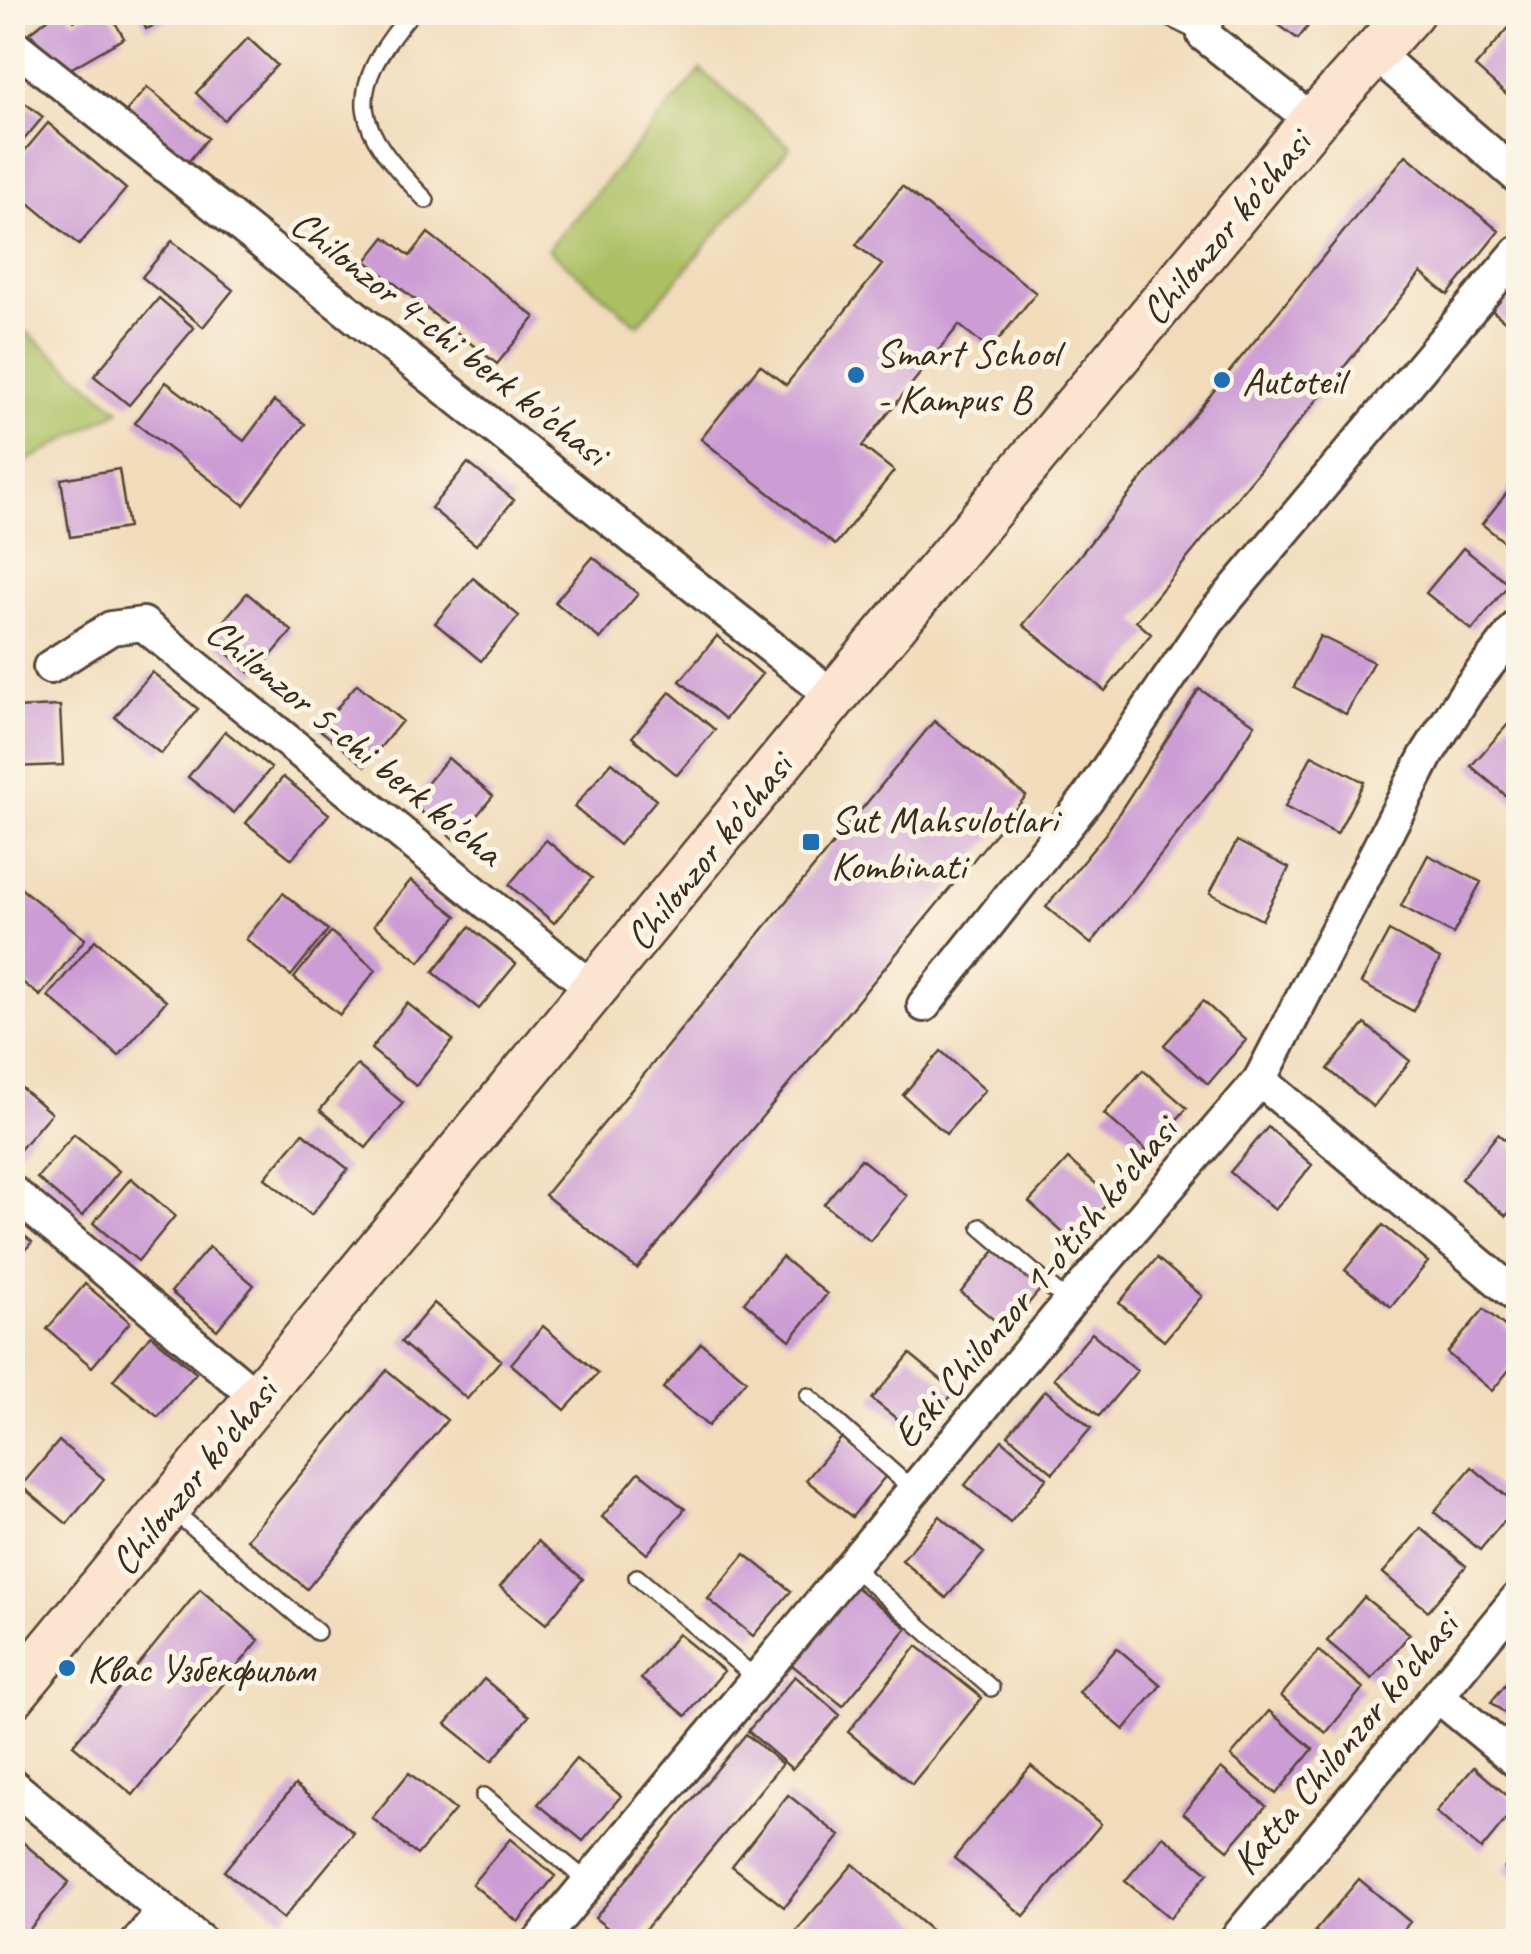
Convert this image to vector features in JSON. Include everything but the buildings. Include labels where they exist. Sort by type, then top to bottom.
[{"type":"main road","name":"Chilonzor ko'chasi","points":[[12,1696],[834,697],[1313,121],[1411,12]]},
{"type":"street","points":[[1206,24],[1313,121]]},
{"type":"street","name":"Chilonzor 4-chi berk ko'chasi","points":[[12,44],[834,697]]},
{"type":"street","points":[[1376,54],[1518,177]]},
{"type":"street","points":[[924,1006],[1087,799],[1208,620],[1518,252]]},
{"type":"street","name":"Chilonzor 5-chi berk ko'cha","points":[[50,667],[111,628],[143,624],[595,990]]},
{"type":"street","name":"Eski Chilonzor 1-o'tish ko'chasi","points":[[539,1942],[1069,1303],[1260,1080],[1426,756],[1468,690],[1518,626]]},
{"type":"street","points":[[1260,1080],[1518,1297]]},
{"type":"street","points":[[12,1192],[257,1397]]},
{"type":"street","name":"Katta Chilonzor ko'chasi","points":[[1234,1942],[1518,1598]]},
{"type":"street","points":[[1438,1696],[1518,1762]]},
{"type":"street","points":[[12,1785],[201,1942]]},
{"type":"street","points":[[138,1942],[163,1911]]},
{"type":"lane","points":[[412,12],[368,74],[363,117],[381,154],[426,200]]},
{"type":"lane","points":[[1157,12],[1206,24]]},
{"type":"lane","points":[[981,1226],[1069,1303]]},
{"type":"lane","points":[[808,1396],[914,1491]]},
{"type":"lane","points":[[168,1506],[318,1632]]},
{"type":"lane","points":[[850,1566],[991,1688]]},
{"type":"lane","points":[[636,1577],[758,1680]]},
{"type":"lane","points":[[484,1796],[588,1882]]},
{"type":"green space","points":[[701,70],[790,147],[638,325],[548,249]]},
{"type":"green space","points":[[12,320],[120,410],[13,469],[12,469]]},
{"type":"place","name":"Smart School - Kampus B","points":[[856,375]]},
{"type":"place","name":"Autoteil","points":[[1222,380]]},
{"type":"place","name":"Sut Mahsulotlari Kombinati","points":[[811,842]]},
{"type":"place","name":"Квас Узбекфильм","points":[[67,1668]]}]
